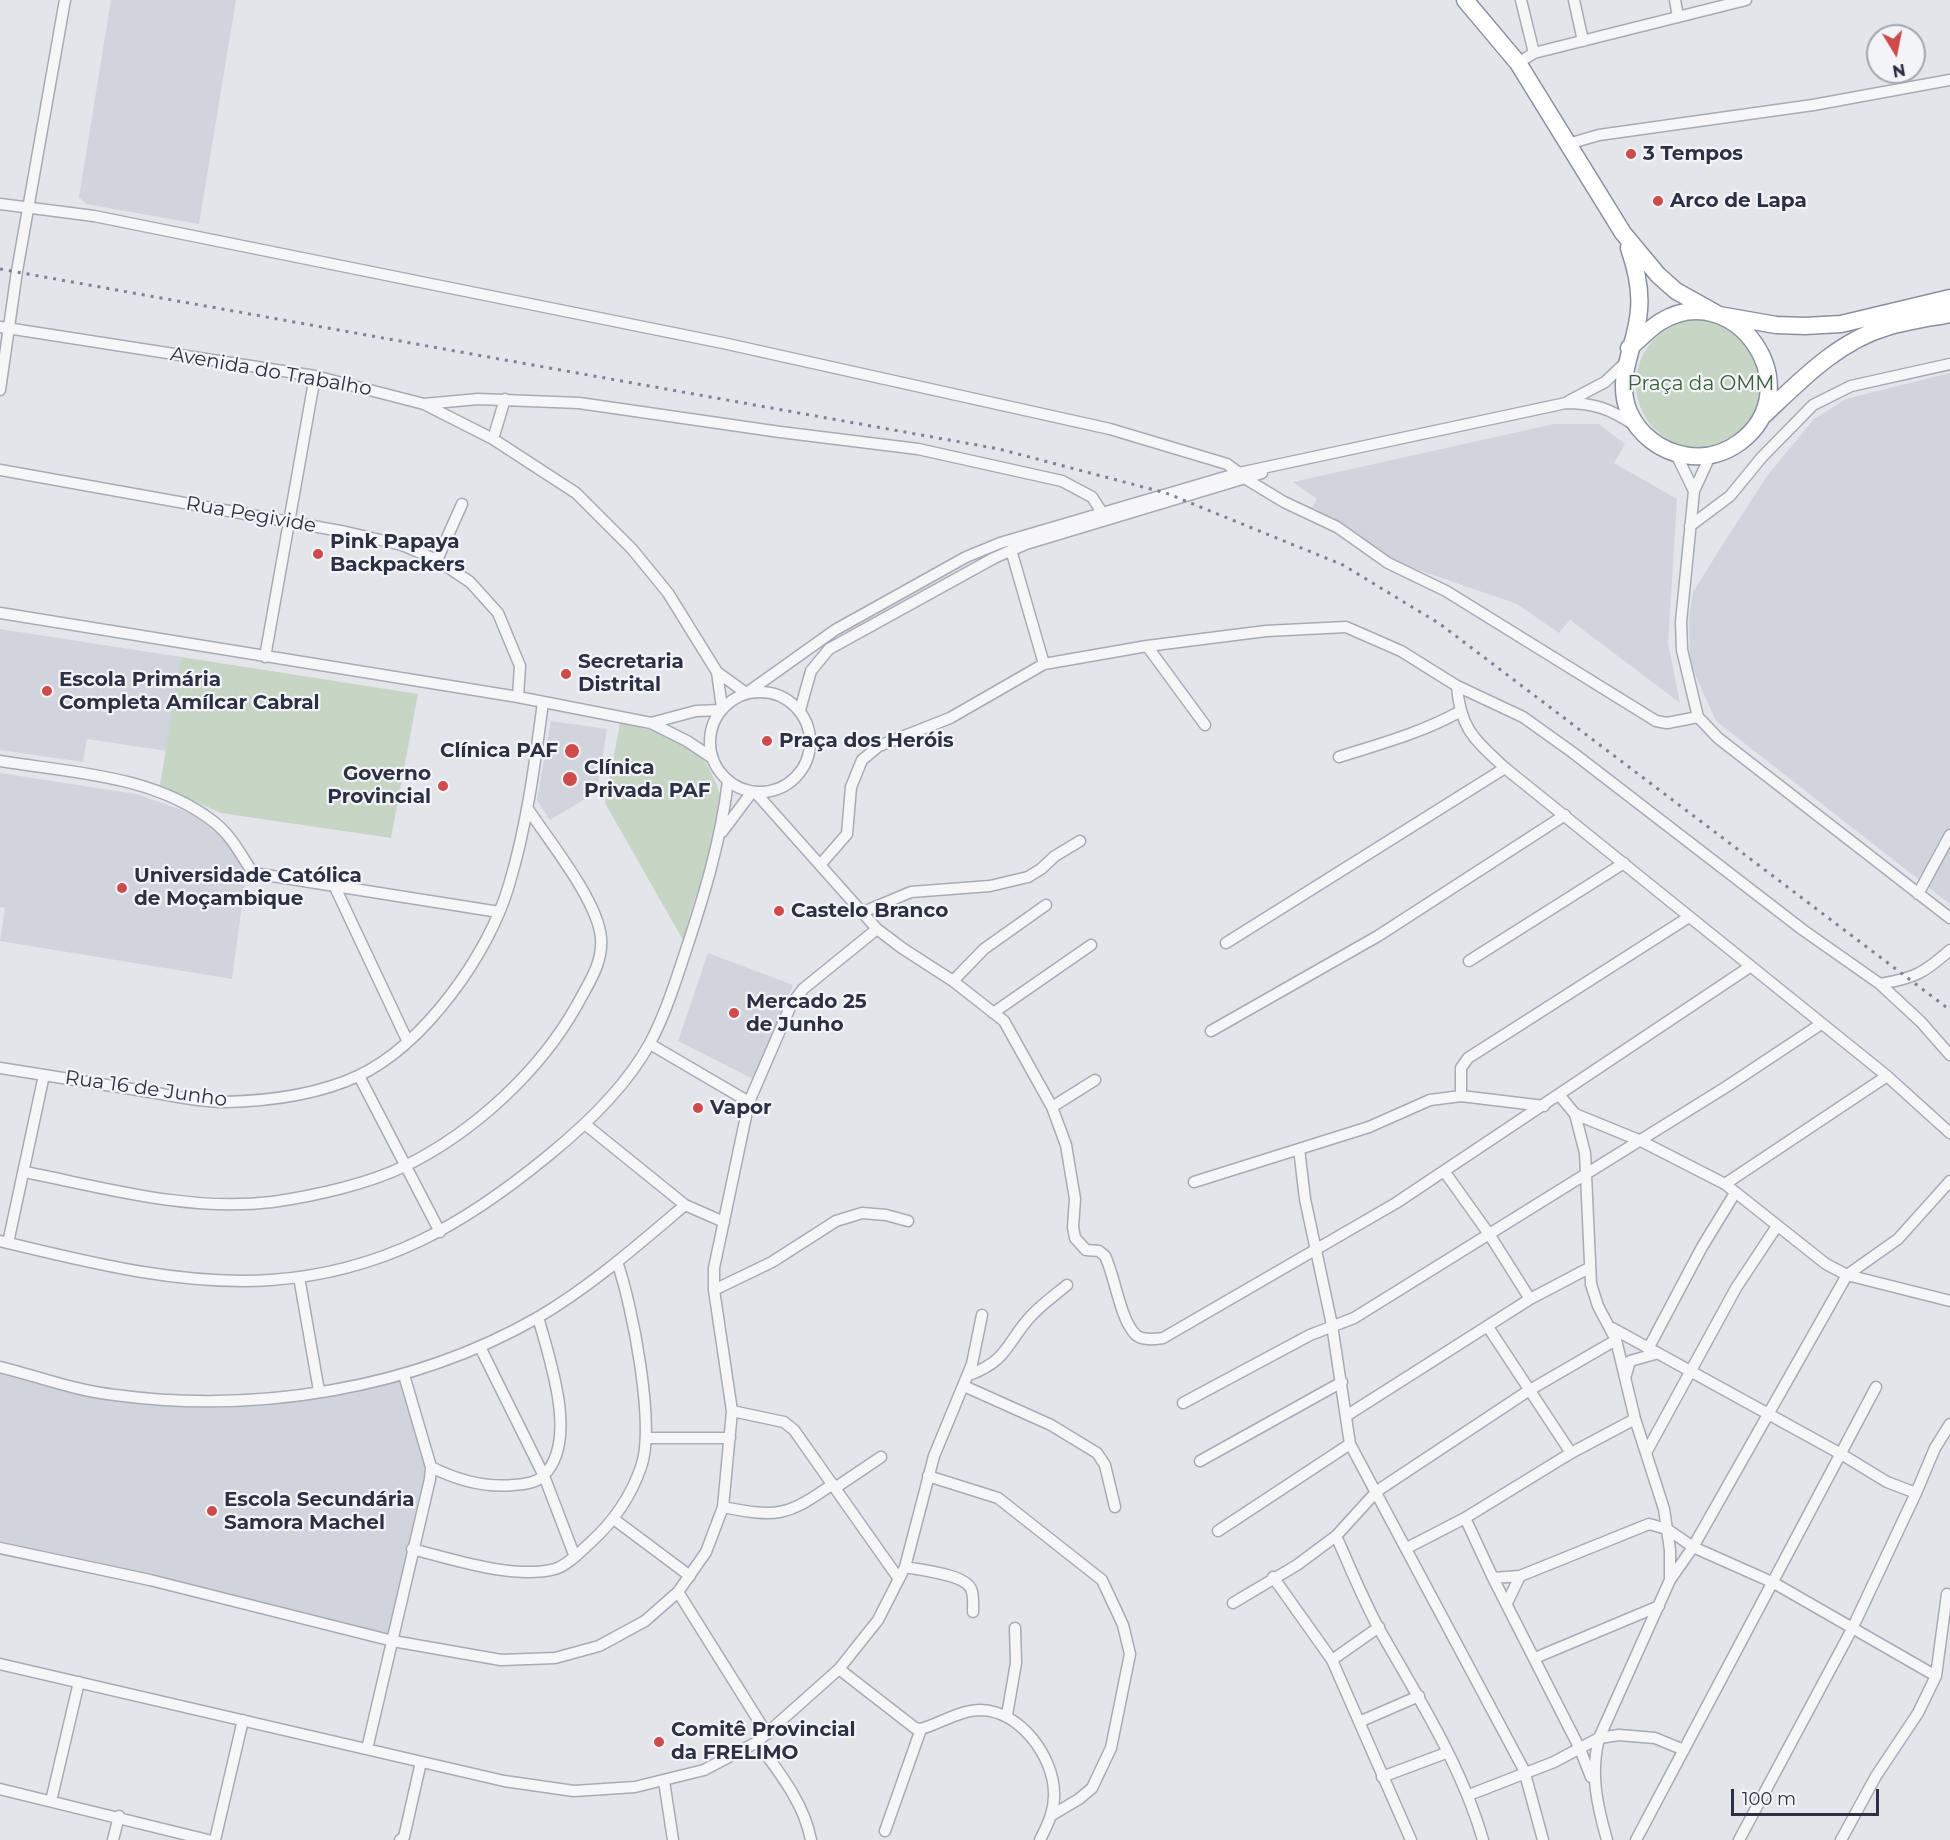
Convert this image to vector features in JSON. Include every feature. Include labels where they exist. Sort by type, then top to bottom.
[{"type":"highway","points":[[1465,0],[1518,63],[1623,233],[1658,275],[1676,291],[1719,315],[1753,339],[1764,357],[1769,377],[1768,398],[1761,417]]},
{"type":"highway","points":[[1623,233],[1637,269],[1639,311],[1628,354],[1624,396],[1629,413],[1638,428],[1655,444],[1676,454],[1710,456],[1731,448],[1748,435],[1761,417],[1812,370],[1850,345],[1885,327],[1950,314]]},
{"type":"highway","points":[[1628,354],[1660,322],[1675,315],[1698,312],[1776,325],[1841,324],[1950,298]]},
{"type":"street","points":[[0,390],[5,328],[65,0]]},
{"type":"street","points":[[1521,0],[1534,52]]},
{"type":"street","points":[[1575,0],[1583,41]]},
{"type":"street","points":[[1675,0],[1678,17]]},
{"type":"street","points":[[1518,63],[1534,52],[1746,0]]},
{"type":"street","points":[[1568,144],[1599,135],[1814,105],[1950,80]]},
{"type":"street","points":[[0,204],[94,216],[735,345],[1110,429],[1227,464],[1284,502],[1337,527],[1388,563],[1446,591],[1520,634],[1642,713],[1667,723],[1698,717]]},
{"type":"street","name":"Avenida do Trabalho","points":[[5,328],[315,376],[424,404],[493,439],[576,493],[632,549],[668,593],[717,672],[747,693]]},
{"type":"street","points":[[1566,403],[1605,382],[1628,354]]},
{"type":"street","points":[[1690,526],[1710,514],[1730,496],[1762,457],[1813,405],[1851,386],[1950,364]]},
{"type":"street","points":[[265,657],[291,522],[315,376]]},
{"type":"street","points":[[424,404],[505,399],[579,403],[918,449],[1062,482],[1081,489],[1092,497],[1101,511]]},
{"type":"street","points":[[493,439],[505,399]]},
{"type":"street","points":[[800,710],[811,671],[829,649],[1011,550],[1056,533],[1296,461],[1566,403],[1599,405],[1614,411],[1638,428]]},
{"type":"street","points":[[1676,454],[1694,491]]},
{"type":"street","points":[[1710,456],[1694,491],[1681,622],[1682,650],[1698,717],[1718,738],[1950,918]]},
{"type":"street","name":"Rua Pegivide","points":[[0,470],[402,544],[437,560],[470,582],[498,613],[520,666],[518,697]]},
{"type":"street","points":[[711,757],[709,741],[712,724],[722,709],[815,642],[966,558],[1000,543],[1101,511],[1243,476]]},
{"type":"street","points":[[437,560],[462,504]]},
{"type":"street","points":[[1011,550],[1044,664]]},
{"type":"street","points":[[0,614],[518,697],[651,723],[687,741],[711,757],[728,781],[753,792],[877,929],[953,981],[1004,1022],[1052,1107],[1066,1145],[1075,1199],[1073,1227],[1075,1238],[1086,1250],[1099,1251],[1105,1256],[1127,1320],[1136,1335],[1149,1339],[1163,1338],[1396,1203],[1560,1096],[1751,966]]},
{"type":"street","points":[[820,864],[847,834],[851,788],[862,760],[879,746],[950,718],[1044,664],[1147,646],[1266,631],[1346,627],[1401,651],[1457,686],[1523,717],[1803,930],[1880,984],[1921,1022],[1950,1055]]},
{"type":"street","points":[[1147,646],[1205,725]]},
{"type":"street","name":"Avenida do Trabalho","points":[[717,672],[722,709]]},
{"type":"street","points":[[1457,686],[1459,712],[1478,743],[1505,768],[1887,1076],[1950,1132]]},
{"type":"street","points":[[720,835],[753,792],[772,791],[787,784],[800,773],[808,758],[811,741],[808,725],[800,710],[782,696],[771,692],[747,693]]},
{"type":"street","name":"Rua 16 de Junho","points":[[0,1068],[222,1102],[263,1100],[310,1093],[359,1076],[407,1040],[430,1019],[463,981],[490,935],[509,885],[528,809],[543,702]]},
{"type":"street","points":[[651,723],[696,711],[722,709]]},
{"type":"street","points":[[1339,757],[1409,735],[1459,712]]},
{"type":"street","points":[[0,761],[126,781],[157,790],[188,805],[215,823],[234,844],[253,873],[499,912]]},
{"type":"street","points":[[1227,943],[1505,768]]},
{"type":"street","points":[[44,1075],[25,1172],[4,1242],[152,1273],[212,1280],[299,1277],[392,1253],[440,1232],[510,1187],[586,1125],[625,1079],[650,1044],[672,993],[707,886],[720,835],[728,781]]},
{"type":"street","points":[[25,1172],[169,1200],[222,1205],[271,1202],[318,1194],[406,1166],[443,1144],[488,1111],[522,1077],[563,1030],[600,960],[601,937],[591,906],[528,809]]},
{"type":"street","points":[[1211,1031],[1378,936],[1566,815]]},
{"type":"street","points":[[1918,894],[1950,835]]},
{"type":"street","points":[[863,912],[911,892],[990,886],[1028,877],[1055,856],[1080,841]]},
{"type":"street","points":[[1469,961],[1624,863]]},
{"type":"street","points":[[334,885],[407,1040]]},
{"type":"street","points":[[953,981],[984,949],[1046,905]]},
{"type":"street","points":[[1461,1096],[1461,1068],[1468,1058],[1689,917]]},
{"type":"street","points":[[0,1548],[150,1580],[393,1641],[501,1660],[555,1658],[599,1646],[645,1621],[678,1592],[690,1576],[706,1552],[723,1508],[732,1411],[714,1290],[714,1268],[749,1102],[791,1005],[803,989],[877,929]]},
{"type":"street","points":[[993,1013],[1091,945]]},
{"type":"street","points":[[1880,984],[1910,979],[1930,967],[1950,950]]},
{"type":"street","points":[[1183,1403],[1332,1325],[1354,1318],[1641,1141],[1821,1024]]},
{"type":"street","points":[[650,1044],[749,1102]]},
{"type":"street","points":[[359,1076],[440,1232]]},
{"type":"street","points":[[1725,1184],[1887,1076]]},
{"type":"street","points":[[1052,1107],[1095,1080]]},
{"type":"street","points":[[1194,1182],[1369,1127],[1430,1101],[1461,1096],[1544,1106]]},
{"type":"street","points":[[1560,1096],[1575,1114],[1585,1153],[1589,1268],[1598,1306],[1612,1328],[1616,1340],[1635,1419],[1664,1509],[1670,1580]]},
{"type":"street","points":[[1575,1114],[1641,1141],[1725,1184],[1826,1264],[1847,1275],[1950,1301]]},
{"type":"street","points":[[586,1125],[685,1205],[724,1222]]},
{"type":"street","points":[[1299,1149],[1305,1199],[1342,1382],[1350,1444],[1526,1774],[1543,1840]]},
{"type":"street","points":[[1444,1171],[1489,1234],[1530,1299]]},
{"type":"street","points":[[1593,1781],[1599,1738],[1670,1580],[1693,1547],[1847,1275],[1898,1239],[1950,1181]]},
{"type":"street","points":[[1626,1378],[1630,1361],[1652,1352],[1702,1247],[1735,1193]]},
{"type":"street","points":[[0,1367],[112,1395],[176,1401],[248,1400],[319,1391],[404,1375],[480,1347],[538,1317],[617,1262],[685,1205]]},
{"type":"street","points":[[714,1290],[772,1262],[836,1221],[862,1213],[886,1215],[908,1221]]},
{"type":"street","points":[[1647,1451],[1736,1288],[1777,1226]]},
{"type":"street","points":[[412,1549],[473,1564],[525,1571],[556,1569],[575,1557],[615,1520],[642,1467],[647,1438],[629,1295],[617,1262]]},
{"type":"street","points":[[1346,1416],[1530,1299],[1589,1268]]},
{"type":"street","points":[[299,1277],[319,1391]]},
{"type":"street","points":[[969,1375],[987,1368],[1001,1357],[1029,1317],[1067,1286]]},
{"type":"street","points":[[0,1664],[504,1781],[574,1791],[635,1787],[704,1770],[757,1742],[767,1734],[839,1669],[878,1620],[905,1568],[928,1476],[969,1375],[982,1316]]},
{"type":"street","points":[[431,1467],[454,1479],[497,1486],[530,1483],[544,1476],[558,1454],[561,1424],[554,1376],[538,1317]]},
{"type":"street","points":[[1488,1327],[1528,1391],[1571,1453]]},
{"type":"street","points":[[1612,1328],[1652,1352],[1768,1413],[1887,1482],[1916,1493]]},
{"type":"street","points":[[1233,1603],[1273,1577],[1297,1565],[1336,1536],[1377,1491],[1528,1391],[1616,1340]]},
{"type":"street","points":[[480,1347],[544,1476],[575,1557]]},
{"type":"street","points":[[366,1749],[430,1479],[431,1467],[404,1375]]},
{"type":"street","points":[[1200,1461],[1342,1382]]},
{"type":"street","points":[[964,1386],[1051,1425],[1098,1453],[1105,1465],[1115,1508]]},
{"type":"street","points":[[1636,1840],[1876,1387]]},
{"type":"street","points":[[732,1411],[784,1422],[794,1430],[899,1580]]},
{"type":"street","points":[[1407,1548],[1466,1518],[1571,1453],[1635,1419]]},
{"type":"street","points":[[1739,1840],[1852,1629],[1935,1448],[1950,1424]]},
{"type":"street","points":[[647,1438],[730,1438]]},
{"type":"street","points":[[1218,1531],[1350,1444]]},
{"type":"street","points":[[723,1508],[761,1515],[776,1515],[799,1506],[881,1457]]},
{"type":"street","points":[[928,1476],[998,1498],[1102,1580],[1123,1625],[1130,1654],[1111,1748],[1092,1788],[1052,1815]]},
{"type":"street","points":[[1493,1578],[1520,1576],[1649,1524],[1664,1509]]},
{"type":"street","points":[[1466,1518],[1493,1578],[1580,1749],[1593,1781],[1607,1840]]},
{"type":"street","points":[[615,1520],[690,1576]]},
{"type":"street","points":[[1649,1524],[1667,1529],[1693,1547],[1774,1583],[1936,1676]]},
{"type":"street","points":[[1336,1536],[1350,1571],[1378,1627],[1419,1696],[1468,1795],[1483,1840]]},
{"type":"street","points":[[905,1568],[951,1576],[968,1583],[972,1590],[973,1612]]},
{"type":"street","points":[[1507,1603],[1520,1576]]},
{"type":"street","points":[[1273,1577],[1332,1660],[1411,1840]]},
{"type":"street","points":[[678,1592],[767,1734]]},
{"type":"street","points":[[1841,1840],[1876,1776],[1918,1713],[1936,1676],[1947,1594]]},
{"type":"street","points":[[1534,1658],[1659,1606]]},
{"type":"street","points":[[1332,1660],[1378,1627]]},
{"type":"street","points":[[1007,1715],[1016,1663],[1015,1628]]},
{"type":"street","points":[[839,1669],[921,1729]]},
{"type":"street","points":[[51,1801],[79,1682]]},
{"type":"street","points":[[1359,1722],[1419,1696]]},
{"type":"street","points":[[885,1832],[921,1729],[956,1715],[979,1710],[1007,1715],[1030,1737],[1046,1760],[1052,1773],[1054,1794],[1052,1815],[1040,1840]]},
{"type":"street","points":[[215,1840],[243,1720]]},
{"type":"street","points":[[1468,1795],[1526,1774],[1599,1738],[1619,1735],[1655,1738],[1684,1750]]},
{"type":"street","points":[[757,1742],[802,1810],[811,1840]]},
{"type":"street","points":[[1382,1777],[1446,1753]]},
{"type":"street","points":[[404,1839],[421,1762]]},
{"type":"street","points":[[664,1781],[673,1840]]},
{"type":"street","points":[[0,1790],[119,1816],[208,1840]]},
{"type":"street","points":[[113,1840],[119,1816]]},
{"type":"shaded area","points":[[111,0],[236,0],[199,224],[86,204],[79,197]]},
{"type":"shaded area","points":[[1950,373],[1950,904],[1716,721],[1690,663],[1689,618],[1693,592],[1725,541],[1767,476],[1814,419],[1846,399]]},
{"type":"shaded area","points":[[1554,424],[1599,424],[1625,444],[1614,463],[1677,499],[1668,643],[1680,703],[1570,620],[1559,633],[1517,604],[1401,564],[1312,507],[1317,499],[1293,482]]},
{"type":"shaded area","points":[[0,629],[181,657],[167,751],[87,739],[83,762],[0,750]]},
{"type":"shaded area","name":"Clínica Privada PAF","points":[[551,721],[607,729],[597,792],[550,820],[537,800]]},
{"type":"shaded area","name":"Universidade Católica de Moçambique","points":[[0,773],[136,794],[208,819],[227,839],[247,868],[232,979],[0,941],[5,908],[0,907]]},
{"type":"shaded area","name":"Mercado 25 de Junho","points":[[708,953],[793,985],[753,1079],[678,1041]]},
{"type":"shaded area","name":"Escola Secundária Samora Machel","points":[[0,1368],[112,1393],[246,1402],[401,1377],[430,1467],[393,1637],[0,1544]]},
{"type":"green space","name":"Praça da OMM","points":[[1700,320],[1724,325],[1745,339],[1759,360],[1764,384],[1759,408],[1745,429],[1724,443],[1700,448],[1676,443],[1655,429],[1641,408],[1636,384],[1641,360],[1655,339],[1676,325]]},
{"type":"green space","points":[[181,657],[418,694],[391,838],[221,813],[160,785]]},
{"type":"green space","points":[[620,723],[674,735],[705,761],[717,785],[724,809],[722,823],[694,901],[683,940],[605,803]]},
{"type":"railway","points":[[0,269],[999,449],[1166,493],[1343,565],[1440,624],[1950,1010]]},
{"type":"place","name":"3 Tempos","points":[[1631,154]]},
{"type":"place","name":"Arco de Lapa","points":[[1658,201]]},
{"type":"place","name":"Pink Papaya Backpackers","points":[[318,554]]},
{"type":"place","name":"Secretaria Distrital","points":[[566,674]]},
{"type":"place","name":"Escola Primária Completa Amílcar Cabral","points":[[47,691]]},
{"type":"place","name":"Praça dos Heróis","points":[[767,741]]},
{"type":"place","name":"Clínica PAF","points":[[572,751]]},
{"type":"place","name":"Clínica Privada PAF","points":[[570,779]]},
{"type":"place","name":"Governo Provincial","points":[[443,786]]},
{"type":"place","name":"Universidade Católica de Moçambique","points":[[122,888]]},
{"type":"place","name":"Castelo Branco","points":[[779,911]]},
{"type":"place","name":"Mercado 25 de Junho","points":[[734,1013]]},
{"type":"place","name":"Vapor","points":[[698,1108]]},
{"type":"place","name":"Escola Secundária Samora Machel","points":[[212,1511]]},
{"type":"place","name":"Comitê Provincial da FRELIMO","points":[[659,1742]]}]
